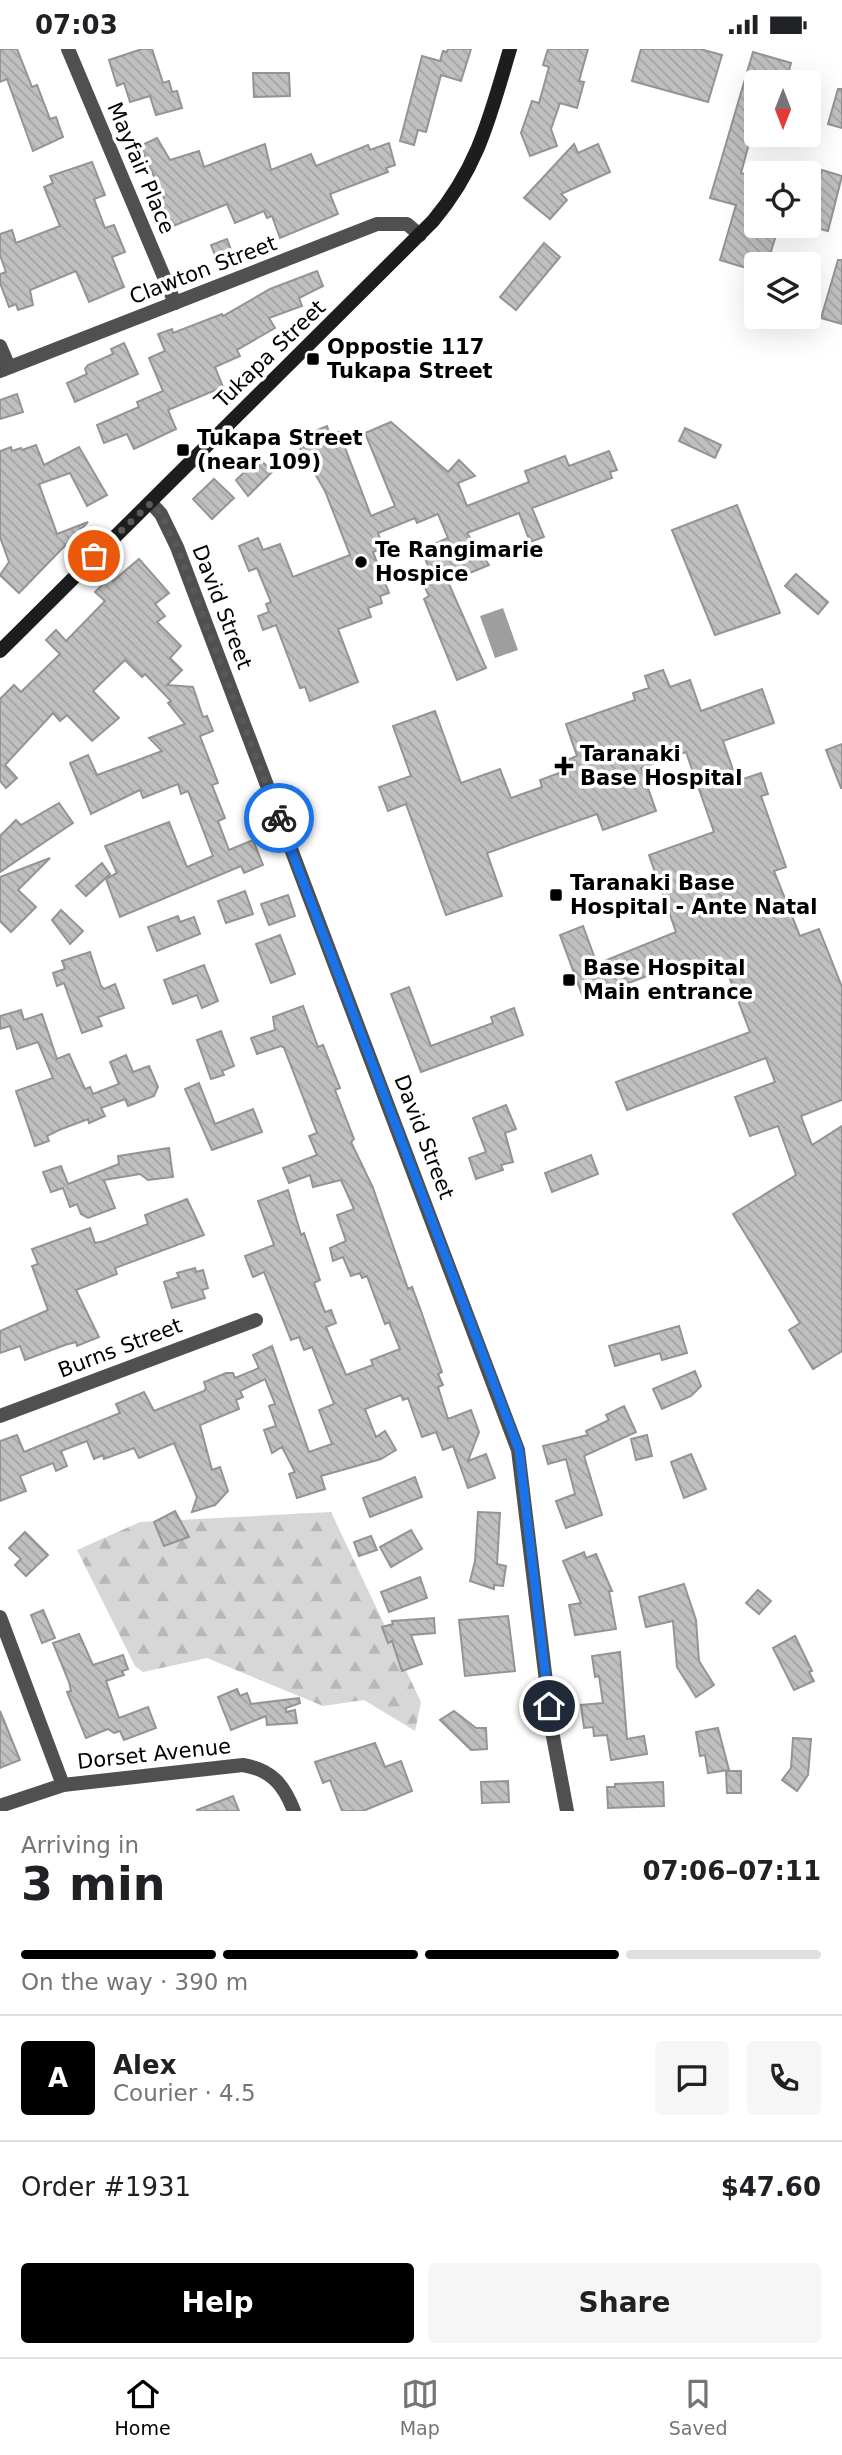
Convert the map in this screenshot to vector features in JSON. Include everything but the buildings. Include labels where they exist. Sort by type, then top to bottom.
[{"type":"main road","name":"Tukapa Street","points":[[0,651],[419,235],[452,199],[480,149],[510,49]]},
{"type":"street","name":"Mayfair Place","points":[[68,49],[175,303]]},
{"type":"street","name":"Clawton Street","points":[[5,369],[387,222],[407,224],[419,235]]},
{"type":"street","points":[[0,346],[5,369]]},
{"type":"street","name":"David Street","points":[[151,503],[161,514],[177,547],[519,1450],[552,1731],[567,1811]]},
{"type":"street","name":"Burns Street","points":[[0,1416],[256,1320]]},
{"type":"street","points":[[0,1617],[63,1785]]},
{"type":"street","name":"Dorset Avenue","points":[[0,1806],[63,1785],[243,1765],[266,1771],[276,1779],[294,1811]]},
{"type":"green space","points":[[331,1512],[421,1702],[415,1731],[364,1700],[323,1706],[207,1658],[143,1672],[135,1666],[77,1550],[140,1522]]},
{"type":"shaded area","points":[[503,608],[518,650],[495,658],[480,616]]},
{"type":"way so far","points":[[94,556],[151,503],[161,514],[177,547],[279,818]]},
{"type":"place","name":"Oppostie 117 Tukapa Street","points":[[313,359]]},
{"type":"place","name":"Tukapa Street (near 109)","points":[[183,450]]},
{"type":"place","name":"Te Rangimarie Hospice","points":[[361,562]]},
{"type":"place","name":"Taranaki Base Hospital","points":[[564,766]]},
{"type":"place","name":"Taranaki Base Hospital - Ante Natal","points":[[556,895]]},
{"type":"place","name":"Base Hospital Main entrance","points":[[569,980]]},
{"type":"route","points":[[279,818],[519,1450],[549,1706]]}]
